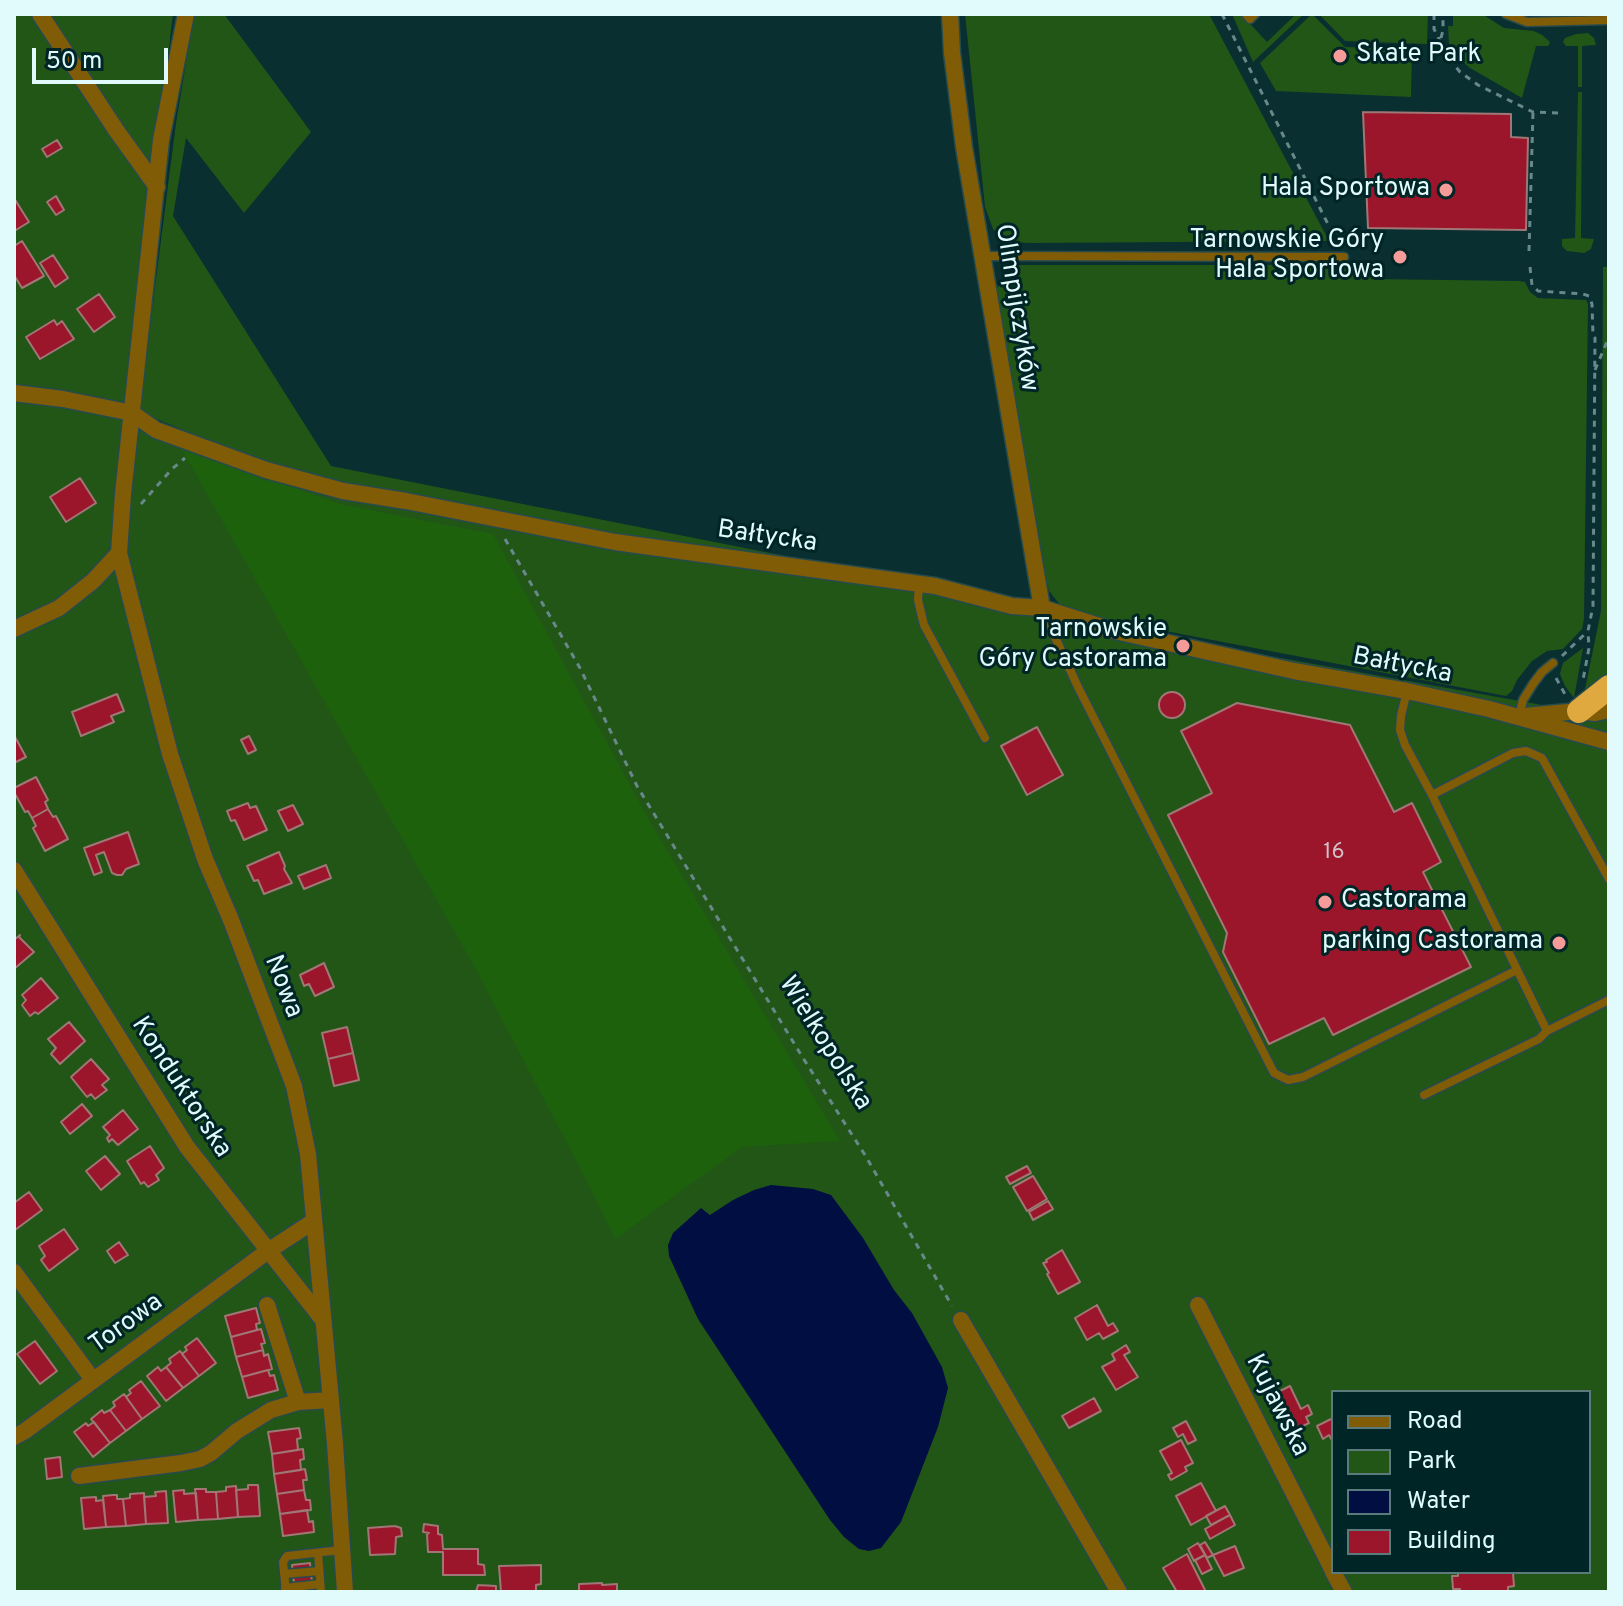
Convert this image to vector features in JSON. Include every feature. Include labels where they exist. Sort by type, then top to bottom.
[{"type":"highway","points":[[1579,711],[1609,687]]},
{"type":"street","points":[[40,14],[157,187]]},
{"type":"street","name":"Nowa","points":[[186,14],[161,140],[119,553],[170,754],[205,859],[294,1086],[308,1154],[345,1592]]},
{"type":"street","name":"Olimpijczyków","points":[[950,14],[964,147],[1042,608]]},
{"type":"street","name":"Bałtycka","points":[[14,393],[132,413],[156,430],[201,447],[266,470],[343,491],[615,542],[919,584],[1012,606],[1042,608],[1115,631],[1519,716],[1609,742]]},
{"type":"street","points":[[14,629],[59,608],[93,581],[119,553]]},
{"type":"street","name":"Bałtycka","points":[[1519,716],[1609,710]]},
{"type":"street","name":"Konduktorska","points":[[14,870],[187,1147],[323,1320]]},
{"type":"street","name":"Torowa","points":[[14,1437],[268,1251],[314,1221]]},
{"type":"street","points":[[14,1272],[93,1380]]},
{"type":"street","points":[[267,1305],[298,1402]]},
{"type":"street","name":"Kujawska","points":[[1198,1305],[1331,1568]]},
{"type":"street","points":[[961,1320],[1119,1592]]},
{"type":"street","points":[[79,1476],[200,1459],[271,1410],[298,1402],[331,1400]]},
{"type":"street","name":"Kujawska","points":[[1334,1574],[1344,1592]]},
{"type":"lane","points":[[1246,14],[1250,19],[1255,14]]},
{"type":"lane","points":[[1506,14],[1527,22],[1609,20]]},
{"type":"lane","points":[[982,256],[1344,257]]},
{"type":"lane","points":[[919,584],[918,600],[924,625],[985,738]]},
{"type":"lane","points":[[1042,608],[1078,687],[1274,1073],[1288,1080],[1303,1077],[1517,970]]},
{"type":"lane","points":[[1519,716],[1523,700],[1542,672],[1553,663]]},
{"type":"lane","points":[[1407,691],[1400,730],[1405,745],[1547,1031]]},
{"type":"lane","points":[[1432,795],[1513,753],[1526,751],[1542,758],[1609,879]]},
{"type":"lane","points":[[1424,1095],[1539,1039],[1547,1031],[1609,1000]]},
{"type":"lane","points":[[318,1553],[321,1588],[286,1590],[283,1562],[287,1556],[342,1550]]},
{"type":"lane","points":[[284,1574],[319,1571]]},
{"type":"path","points":[[1222,14],[1344,257]]},
{"type":"path","points":[[1434,14],[1434,29],[1448,57],[1469,79],[1533,112],[1558,113]]},
{"type":"path","points":[[1440,40],[1443,14]]},
{"type":"path","points":[[1529,251],[1533,112]]},
{"type":"path","points":[[1530,267],[1532,285],[1538,291],[1589,296],[1592,304],[1595,338],[1593,606],[1582,685]]},
{"type":"path","points":[[1594,371],[1609,337]]},
{"type":"path","points":[[121,527],[172,469],[201,447]]},
{"type":"path","name":"Wielkopolska","points":[[493,518],[580,668],[637,786],[865,1155],[961,1320]]},
{"type":"path","points":[[1579,711],[1559,684],[1553,663],[1588,631]]},
{"type":"green space","points":[[14,14],[173,14],[124,425],[213,442],[139,412],[176,123],[194,14],[224,14],[311,132],[244,213],[186,138],[173,216],[331,466],[896,578],[1247,652],[1609,717],[1609,1592],[14,1592]]},
{"type":"green space","points":[[965,14],[1209,14],[1329,241],[1005,242],[993,229],[985,207]]},
{"type":"green space","points":[[1232,14],[1241,14],[1267,42],[1296,14],[1304,14],[1253,62]]},
{"type":"green space","name":"Skate Park","points":[[1312,14],[1345,47],[1412,49],[1411,97],[1276,91],[1260,63]]},
{"type":"green space","points":[[1319,14],[1428,14],[1427,44],[1345,41]]},
{"type":"green space","points":[[1453,14],[1482,14],[1504,28],[1534,31],[1549,41],[1548,46],[1536,46],[1522,98],[1470,68],[1453,53],[1449,45],[1448,26],[1453,26]]},
{"type":"green space","points":[[1588,33],[1596,45],[1582,46],[1582,87],[1578,87],[1578,46],[1566,46],[1563,42],[1576,34]]},
{"type":"green space","points":[[1578,92],[1582,92],[1581,238],[1594,239],[1591,249],[1584,253],[1567,251],[1562,246],[1562,239],[1575,238]]},
{"type":"green space","points":[[1017,265],[1371,265],[1371,279],[1519,281],[1525,282],[1530,292],[1538,298],[1586,300],[1582,629],[1563,649],[1547,651],[1532,661],[1506,696],[1064,610],[1049,591],[1047,583],[995,292],[1006,272]]},
{"type":"green space","points":[[1603,267],[1609,267],[1609,676],[1584,694],[1601,611]]},
{"type":"green space","points":[[181,448],[340,504],[493,534],[650,822],[840,1141],[742,1147],[615,1239],[474,966]]},
{"type":"green space","points":[[1583,648],[1574,698],[1560,674],[1563,663]]},
{"type":"water","points":[[771,1185],[813,1189],[831,1195],[912,1313],[942,1367],[948,1388],[938,1427],[901,1522],[881,1548],[869,1551],[859,1549],[830,1520],[698,1319],[669,1256],[668,1245],[673,1233],[701,1208],[710,1215],[733,1200]]},
{"type":"building","name":"Hala Sportowa","points":[[1363,112],[1511,114],[1511,137],[1528,138],[1526,230],[1368,228]]},
{"type":"building","points":[[57,140],[62,148],[47,157],[42,149]]},
{"type":"building","points":[[56,196],[64,210],[56,215],[47,202]]},
{"type":"building","points":[[14,198],[29,222],[16,230],[14,228]]},
{"type":"building","points":[[22,241],[44,276],[22,288],[14,275],[14,246]]},
{"type":"building","points":[[53,255],[68,278],[55,287],[40,263]]},
{"type":"building","points":[[99,294],[115,317],[94,332],[77,309]]},
{"type":"building","points":[[54,320],[57,325],[62,321],[74,339],[40,359],[26,337]]},
{"type":"building","points":[[80,478],[96,503],[66,522],[50,497]]},
{"type":"building","points":[[1172,692],[1181,696],[1185,705],[1181,714],[1172,718],[1163,714],[1159,705],[1163,696]]},
{"type":"building","points":[[117,694],[124,711],[111,716],[114,722],[81,736],[72,712]]},
{"type":"building","name":"Castorama","points":[[1237,703],[1350,725],[1394,812],[1412,803],[1441,862],[1423,872],[1471,967],[1333,1035],[1324,1018],[1269,1044],[1223,952],[1227,933],[1168,815],[1212,793],[1181,731]]},
{"type":"building","points":[[1037,727],[1063,775],[1027,795],[1001,746]]},
{"type":"building","points":[[14,735],[26,757],[14,763]]},
{"type":"building","points":[[249,736],[256,750],[248,754],[241,740]]},
{"type":"building","points":[[36,777],[48,800],[45,802],[48,809],[32,818],[28,811],[25,812],[14,788]]},
{"type":"building","points":[[248,803],[250,808],[256,806],[267,830],[244,840],[227,811]]},
{"type":"building","points":[[293,805],[303,824],[288,831],[278,811]]},
{"type":"building","points":[[48,809],[53,817],[56,816],[68,839],[45,851],[33,828],[36,826],[32,818]]},
{"type":"building","points":[[128,832],[139,864],[117,875],[112,873],[104,852],[96,855],[102,872],[94,875],[84,848]]},
{"type":"building","points":[[279,852],[292,883],[264,894],[247,866]]},
{"type":"building","points":[[326,865],[331,878],[304,889],[298,876]]},
{"type":"building","points":[[20,935],[34,952],[14,969],[14,940]]},
{"type":"building","points":[[324,963],[334,987],[315,996],[309,984],[304,986],[300,975]]},
{"type":"building","points":[[41,978],[58,998],[38,1014],[35,1012],[30,1016],[22,1005],[26,1000],[22,995]]},
{"type":"building","points":[[69,1022],[85,1041],[60,1064],[51,1054],[56,1048],[48,1039]]},
{"type":"building","points":[[347,1027],[353,1053],[328,1059],[322,1033]]},
{"type":"building","points":[[353,1053],[359,1080],[334,1086],[328,1059]]},
{"type":"building","points":[[91,1059],[109,1079],[102,1085],[107,1090],[95,1099],[91,1094],[87,1097],[71,1077]]},
{"type":"building","points":[[82,1104],[92,1116],[70,1134],[61,1122]]},
{"type":"building","points":[[123,1110],[138,1129],[118,1145],[112,1139],[109,1142],[107,1138],[110,1135],[103,1127]]},
{"type":"building","points":[[150,1146],[164,1168],[156,1175],[159,1180],[148,1187],[144,1182],[141,1184],[127,1161]]},
{"type":"building","points":[[105,1156],[120,1174],[101,1190],[86,1171]]},
{"type":"building","points":[[1027,1166],[1031,1173],[1010,1184],[1006,1177]]},
{"type":"building","points":[[1033,1176],[1047,1199],[1027,1211],[1013,1187]]},
{"type":"building","points":[[29,1192],[42,1210],[15,1230],[14,1203]]},
{"type":"building","points":[[1048,1201],[1053,1209],[1033,1220],[1029,1212]]},
{"type":"building","points":[[64,1229],[78,1249],[49,1271],[41,1260],[45,1256],[39,1246]]},
{"type":"building","points":[[119,1242],[128,1255],[115,1263],[107,1251]]},
{"type":"building","points":[[1062,1250],[1080,1282],[1058,1294],[1043,1263]]},
{"type":"building","points":[[1097,1305],[1108,1326],[1113,1323],[1118,1331],[1103,1339],[1099,1333],[1087,1340],[1075,1318]]},
{"type":"building","points":[[256,1308],[260,1323],[256,1324],[257,1330],[231,1337],[225,1316]]},
{"type":"building","points":[[261,1329],[265,1343],[261,1344],[263,1350],[236,1357],[231,1337]]},
{"type":"building","points":[[197,1338],[216,1363],[199,1376],[182,1354],[187,1350],[185,1347]]},
{"type":"building","points":[[35,1341],[57,1371],[40,1384],[17,1354]]},
{"type":"building","points":[[1126,1345],[1130,1352],[1124,1355],[1138,1377],[1116,1390],[1102,1367],[1115,1360],[1112,1354]]},
{"type":"building","points":[[263,1350],[264,1356],[268,1354],[272,1369],[242,1377],[236,1357]]},
{"type":"building","points":[[180,1351],[199,1376],[183,1388],[166,1367],[171,1363],[169,1359]]},
{"type":"building","points":[[158,1367],[161,1371],[166,1367],[183,1388],[166,1401],[147,1376]]},
{"type":"building","points":[[268,1370],[270,1376],[274,1375],[278,1390],[248,1398],[242,1377]]},
{"type":"building","points":[[141,1381],[160,1406],[142,1419],[126,1397],[131,1393],[129,1390]]},
{"type":"building","points":[[1290,1386],[1301,1409],[1308,1405],[1312,1414],[1306,1417],[1309,1423],[1287,1434],[1276,1412],[1281,1409],[1274,1394]]},
{"type":"building","points":[[124,1394],[142,1419],[126,1431],[110,1410],[115,1406],[113,1402]]},
{"type":"building","points":[[1094,1398],[1101,1411],[1069,1428],[1062,1416]]},
{"type":"building","points":[[102,1410],[104,1413],[110,1410],[126,1431],[110,1443],[91,1419]]},
{"type":"building","points":[[1331,1419],[1331,1438],[1329,1435],[1323,1439],[1317,1426]]},
{"type":"building","points":[[1186,1421],[1196,1440],[1188,1444],[1183,1434],[1178,1437],[1173,1428]]},
{"type":"building","points":[[94,1422],[110,1443],[93,1457],[74,1432],[86,1423],[88,1426]]},
{"type":"building","points":[[299,1428],[301,1438],[297,1439],[298,1450],[272,1454],[268,1432]]},
{"type":"building","points":[[1181,1440],[1193,1463],[1185,1467],[1187,1471],[1171,1480],[1168,1475],[1172,1473],[1160,1451]]},
{"type":"building","points":[[303,1449],[301,1470],[274,1474],[272,1454]]},
{"type":"building","points":[[60,1457],[62,1477],[47,1479],[45,1459]]},
{"type":"building","points":[[305,1469],[307,1480],[303,1480],[304,1490],[277,1494],[274,1474]]},
{"type":"building","points":[[1201,1483],[1216,1511],[1191,1525],[1176,1496]]},
{"type":"building","points":[[248,1485],[258,1485],[260,1516],[238,1517],[236,1490],[248,1489]]},
{"type":"building","points":[[236,1486],[238,1517],[218,1519],[216,1492]]},
{"type":"building","points":[[195,1489],[216,1492],[218,1519],[198,1520]]},
{"type":"building","points":[[184,1490],[184,1494],[196,1493],[198,1520],[176,1522],[173,1491]]},
{"type":"building","points":[[304,1490],[311,1510],[280,1514],[277,1494]]},
{"type":"building","points":[[166,1491],[168,1523],[146,1524],[144,1497]]},
{"type":"building","points":[[144,1493],[146,1524],[126,1526],[123,1499],[130,1498],[130,1494]]},
{"type":"building","points":[[117,1495],[117,1499],[123,1499],[126,1526],[106,1527],[103,1496]]},
{"type":"building","points":[[96,1497],[96,1501],[103,1500],[106,1527],[84,1529],[81,1498]]},
{"type":"building","points":[[1225,1506],[1230,1515],[1211,1525],[1206,1516]]},
{"type":"building","points":[[307,1510],[314,1532],[283,1536],[280,1514]]},
{"type":"building","points":[[1230,1515],[1235,1525],[1210,1539],[1205,1529]]},
{"type":"building","points":[[424,1524],[438,1526],[443,1549],[478,1549],[478,1564],[484,1565],[485,1575],[443,1575],[443,1552],[428,1552],[429,1533],[423,1532]]},
{"type":"building","points":[[368,1528],[401,1528],[402,1536],[396,1537],[395,1554],[370,1555]]},
{"type":"building","points":[[1205,1542],[1213,1555],[1207,1558],[1200,1545]]},
{"type":"building","points":[[1198,1543],[1205,1555],[1194,1561],[1188,1549]]},
{"type":"building","points":[[1235,1546],[1244,1568],[1224,1576],[1213,1555]]},
{"type":"building","points":[[1187,1554],[1206,1592],[1177,1592],[1163,1568]]},
{"type":"building","points":[[1205,1555],[1212,1569],[1202,1574],[1195,1560]]},
{"type":"building","points":[[310,1563],[313,1592],[295,1592],[292,1565]]},
{"type":"building","points":[[541,1565],[541,1584],[536,1585],[536,1591],[501,1592],[499,1566]]},
{"type":"building","points":[[1513,1574],[1514,1586],[1508,1587],[1508,1592],[1460,1592],[1460,1589],[1453,1589],[1452,1576]]},
{"type":"building","points":[[579,1584],[617,1584],[617,1592],[579,1592]]},
{"type":"building","points":[[478,1585],[496,1586],[496,1592],[476,1592]]},
{"type":"place","name":"Skate Park","points":[[1340,56]]},
{"type":"place","name":"Hala Sportowa","points":[[1446,190]]},
{"type":"place","name":"Tarnowskie Góry Hala Sportowa","points":[[1400,257]]},
{"type":"place","name":"Tarnowskie Góry Castorama","points":[[1183,646]]},
{"type":"place","name":"Castorama","points":[[1325,902]]},
{"type":"place","name":"parking Castorama","points":[[1559,943]]}]
